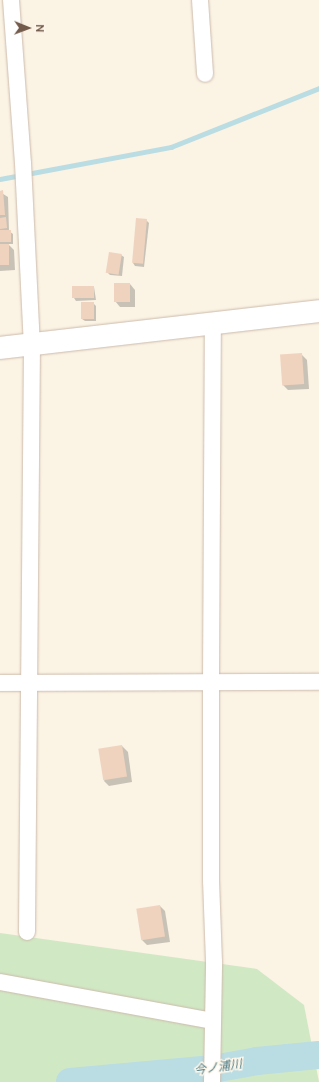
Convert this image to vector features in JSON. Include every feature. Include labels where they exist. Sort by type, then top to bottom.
[{"type":"street","points":[[11,0],[23,163],[32,345],[27,932]]},
{"type":"street","points":[[200,0],[205,74]]},
{"type":"street","points":[[0,348],[319,311]]},
{"type":"street","points":[[212,1082],[214,962],[211,881],[210,683],[213,324]]},
{"type":"street","points":[[0,682],[319,682]]},
{"type":"street","points":[[0,982],[212,1021]]},
{"type":"green space","points":[[0,933],[257,969],[304,1005],[319,1082],[0,1082]]},
{"type":"building","points":[[3,190],[5,215],[0,215],[0,191]]},
{"type":"building","points":[[6,217],[7,228],[0,229],[0,218]]},
{"type":"building","points":[[136,218],[147,219],[143,264],[132,263]]},
{"type":"building","points":[[0,230],[11,230],[11,242],[0,242]]},
{"type":"building","points":[[0,244],[9,244],[9,265],[0,265]]},
{"type":"building","points":[[109,252],[122,254],[119,275],[106,273]]},
{"type":"building","points":[[114,283],[130,283],[130,302],[114,302]]},
{"type":"building","points":[[72,286],[94,286],[94,298],[72,298]]},
{"type":"building","points":[[81,302],[94,302],[94,319],[81,319]]},
{"type":"building","points":[[302,353],[304,384],[282,385],[280,355]]},
{"type":"building","points":[[122,745],[127,777],[103,780],[98,749]]},
{"type":"building","points":[[160,905],[165,937],[141,940],[136,909]]},
{"type":"waterway","points":[[0,179],[171,147],[319,88]]},
{"type":"waterway","name":"今ノ浦川","points":[[70,1082],[213,1069],[257,1061],[319,1055]]}]
